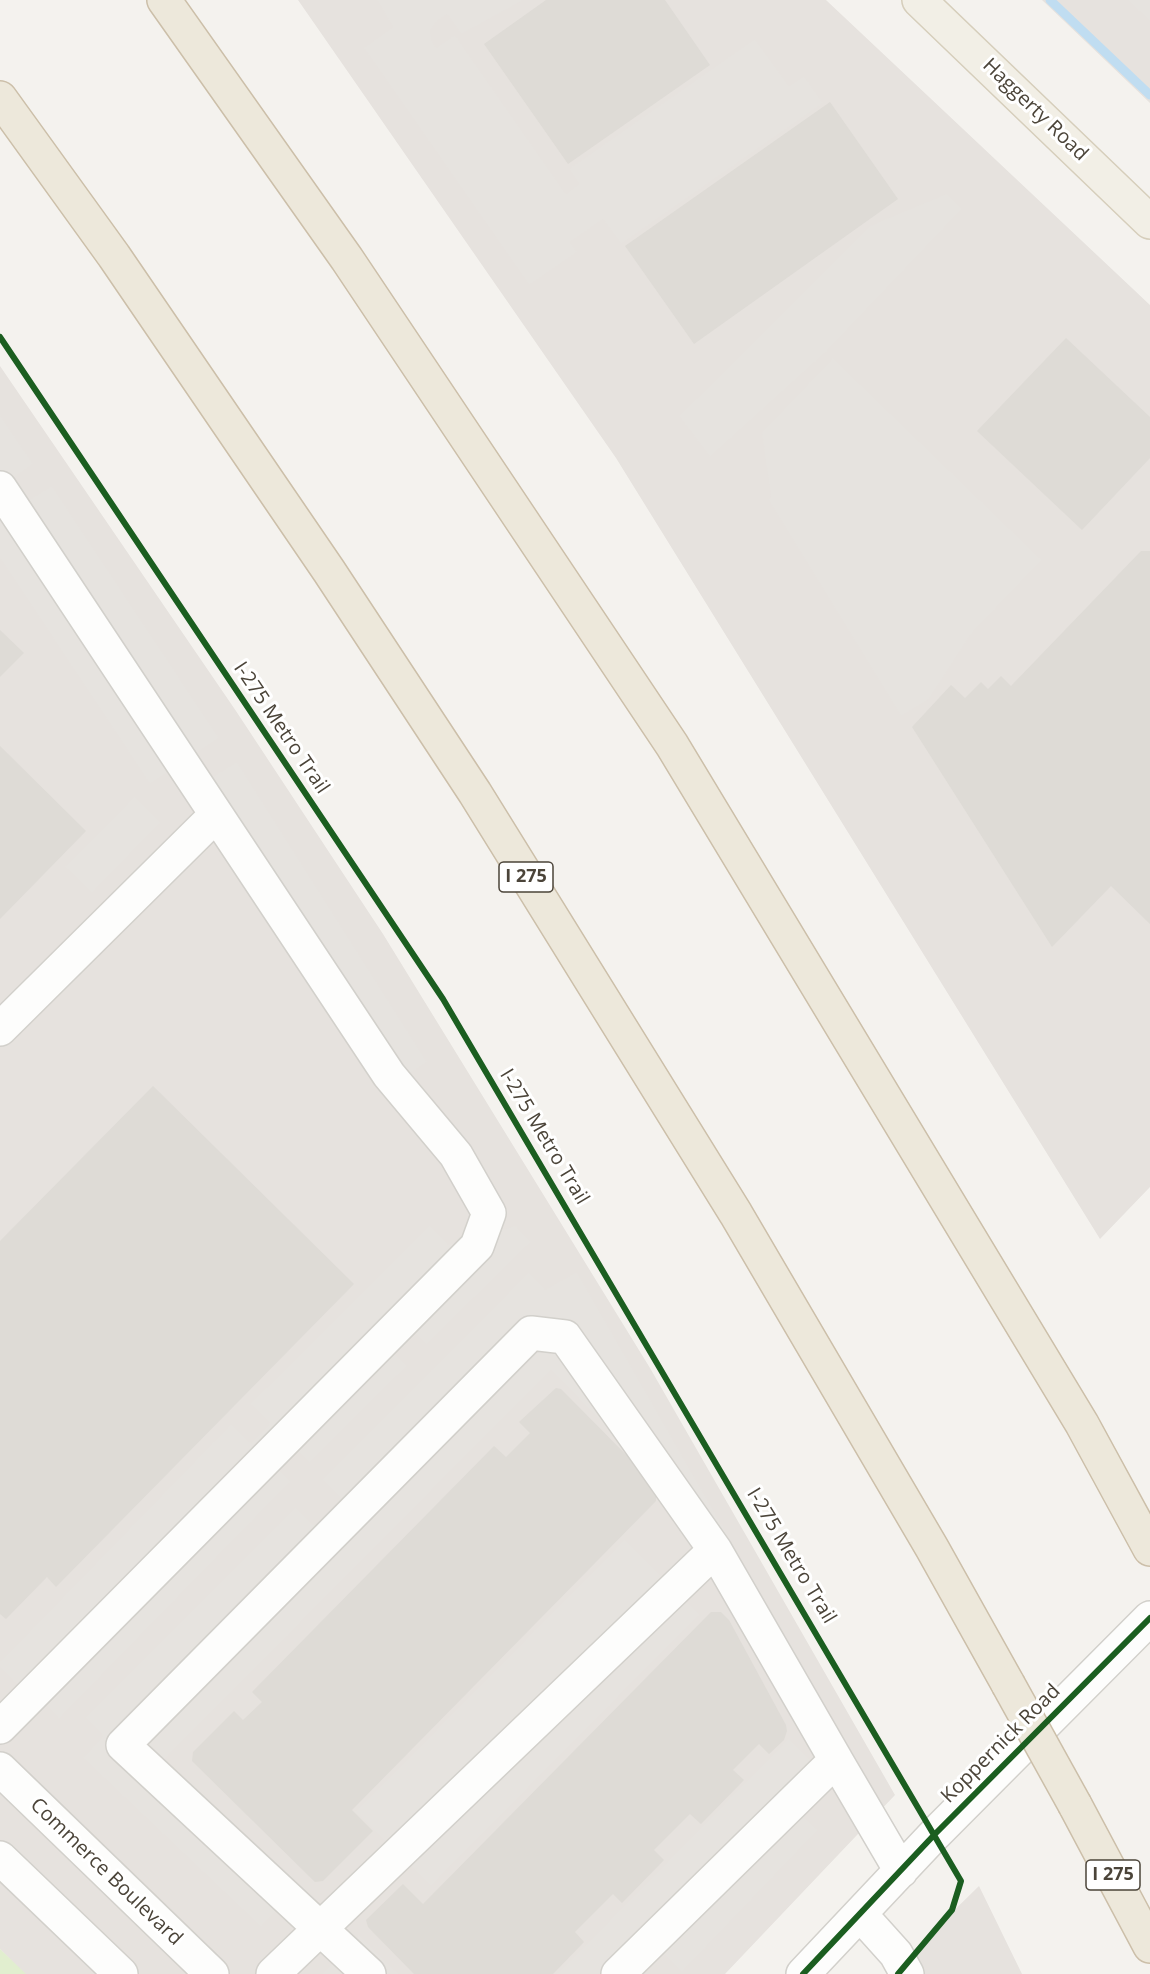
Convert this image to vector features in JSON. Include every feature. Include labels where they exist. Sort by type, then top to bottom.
[{"type":"highway","points":[[164,0],[348,259],[672,744],[1076,1414],[1149,1546]]},
{"type":"highway","name":"I 275","points":[[0,98],[114,256],[323,561],[475,793],[736,1214],[932,1548],[1075,1805],[1150,1946]]},
{"type":"main road","name":"Haggerty Road","points":[[918,0],[1150,222]]},
{"type":"street","points":[[0,488],[389,1075],[456,1155],[489,1213],[477,1246],[0,1727]]},
{"type":"street","points":[[0,1029],[216,815]]},
{"type":"street","points":[[369,1974],[318,1929],[123,1745],[531,1333],[565,1337],[715,1550],[901,1871]]},
{"type":"street","points":[[273,1974],[715,1550]]},
{"type":"street","name":"Koppernick Road","points":[[803,1974],[1150,1618]]},
{"type":"street","points":[[618,1974],[836,1760]]},
{"type":"street","name":"Commerce Boulevard","points":[[0,1769],[212,1974]]},
{"type":"street","points":[[0,1858],[121,1974]]},
{"type":"street","points":[[860,1914],[896,1954],[907,1974]]},
{"type":"shaded area","points":[[298,0],[826,0],[1150,305],[1150,1187],[1100,1239],[616,458]]},
{"type":"shaded area","points":[[377,0],[523,0],[461,34],[447,14],[437,21],[430,31],[431,39],[436,48],[455,35],[566,194],[579,184],[569,169],[755,39],[789,86],[804,76],[823,103],[621,244],[603,219],[570,242],[577,252],[529,285],[364,48],[393,27]]},
{"type":"shaded area","points":[[1042,0],[1150,0],[1150,103]]},
{"type":"shaded area","points":[[1127,0],[1150,0],[1150,21]]},
{"type":"shaded area","points":[[947,194],[962,209],[826,352],[710,457],[679,416],[870,226]]},
{"type":"shaded area","points":[[833,358],[1042,560],[971,634],[929,699],[901,716],[768,499],[771,497],[762,432]]},
{"type":"shaded area","points":[[0,366],[236,711],[383,934],[650,1368],[895,1795],[725,1974],[25,1974],[0,1949]]},
{"type":"shaded area","points":[[0,415],[33,464],[13,478],[28,501],[52,486],[219,738],[150,784],[0,558],[0,521],[6,517],[0,510]]},
{"type":"shaded area","points":[[237,762],[427,1062],[404,1077],[213,777]]},
{"type":"shaded area","points":[[134,797],[160,823],[92,893],[65,867]]},
{"type":"shaded area","points":[[429,1226],[448,1245],[516,1226],[531,1242],[427,1344],[408,1325],[387,1345],[407,1366],[310,1462],[291,1443],[271,1463],[290,1482],[59,1719],[42,1701],[14,1682],[0,1667],[0,1662],[231,1424],[251,1443],[270,1423],[250,1404]]},
{"type":"shaded area","points":[[577,1272],[858,1763],[840,1772],[674,1497],[551,1370],[156,1768],[290,1896],[261,1927],[83,1758],[103,1736],[86,1718],[296,1508],[315,1526],[343,1499],[323,1479],[528,1273],[545,1290]]},
{"type":"shaded area","points":[[624,1540],[699,1615],[431,1886],[355,1812]]},
{"type":"shaded area","points":[[788,1739],[819,1770],[788,1802],[818,1830],[682,1972],[659,1950],[641,1974],[557,1974]]},
{"type":"shaded area","points":[[979,1886],[1022,1974],[889,1974]]},
{"type":"shaded area","points":[[359,1935],[399,1974],[322,1974]]},
{"type":"green space","points":[[0,1949],[26,1974],[0,1974]]},
{"type":"building","points":[[546,0],[665,0],[710,65],[568,164],[484,44]]},
{"type":"building","points":[[830,102],[898,199],[694,344],[625,246]]},
{"type":"building","points":[[1066,338],[1150,417],[1150,458],[1082,530],[977,431]]},
{"type":"building","points":[[1141,551],[1150,551],[1150,924],[1111,886],[1052,947],[912,727],[951,685],[965,698],[981,682],[988,689],[1001,676],[1011,686]]},
{"type":"building","points":[[0,630],[24,653],[0,677]]},
{"type":"building","points":[[0,746],[86,831],[0,919]]},
{"type":"building","points":[[153,1086],[354,1284],[56,1587],[47,1577],[6,1619],[0,1614],[0,1241]]},
{"type":"building","points":[[556,1388],[561,1389],[656,1485],[656,1501],[352,1810],[373,1831],[323,1881],[315,1882],[192,1761],[193,1752],[234,1711],[243,1720],[262,1702],[252,1692],[494,1446],[506,1457],[530,1433],[519,1422]]},
{"type":"building","points":[[711,1612],[721,1612],[729,1620],[786,1725],[784,1740],[769,1754],[759,1744],[733,1770],[744,1780],[701,1824],[690,1814],[654,1850],[664,1860],[622,1903],[613,1894],[575,1932],[584,1942],[553,1974],[414,1974],[368,1927],[366,1920],[403,1884],[423,1904]]},
{"type":"waterway","points":[[1050,0],[1150,95]]},
{"type":"cycle path","name":"I-275 Metro Trail","points":[[0,337],[443,999],[961,1881],[952,1910],[898,1974]]},
{"type":"cycle path","points":[[803,1974],[935,1834],[1150,1618]]}]
